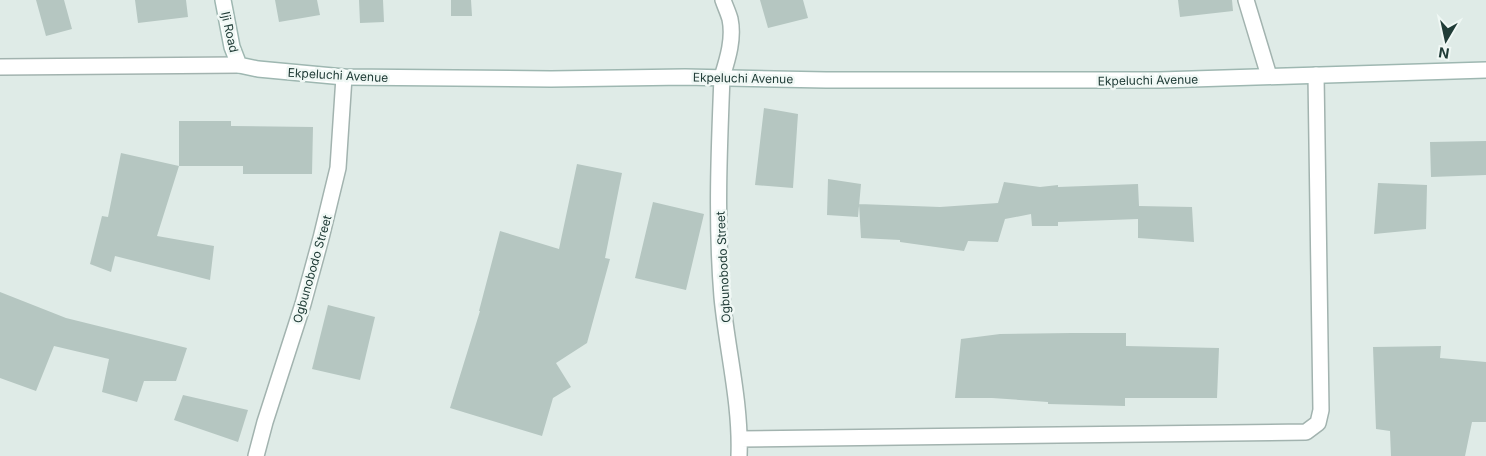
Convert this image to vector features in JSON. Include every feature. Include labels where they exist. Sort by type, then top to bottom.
[{"type":"street","name":"Iji Road","points":[[223,0],[232,47],[239,65]]},
{"type":"street","name":"Ogbunobodo Street","points":[[723,0],[730,19],[731,36],[729,53],[722,77],[719,237],[722,298],[731,355],[740,439],[739,456]]},
{"type":"street","points":[[1246,0],[1269,76]]},
{"type":"street","name":"Ekpeluchi Avenue","points":[[0,67],[239,65],[258,70],[344,77],[552,79],[722,77],[836,80],[1043,81],[1160,80],[1486,70]]},
{"type":"street","points":[[740,439],[1306,432],[1318,423],[1321,410],[1316,75]]},
{"type":"street","name":"Ogbunobodo Street","points":[[256,456],[308,285],[338,168],[344,77]]},
{"type":"building","points":[[36,0],[64,0],[72,29],[46,36]]},
{"type":"building","points":[[135,0],[186,0],[188,17],[138,23]]},
{"type":"building","points":[[275,0],[317,0],[320,15],[279,22]]},
{"type":"building","points":[[359,0],[383,0],[384,22],[360,23]]},
{"type":"building","points":[[451,0],[471,0],[472,16],[451,16]]},
{"type":"building","points":[[760,0],[803,0],[808,18],[768,28]]},
{"type":"building","points":[[1178,0],[1232,0],[1233,11],[1180,17]]},
{"type":"building","points":[[764,108],[798,114],[793,188],[755,185]]},
{"type":"building","points":[[179,121],[231,121],[231,126],[313,127],[312,174],[243,174],[243,166],[179,166]]},
{"type":"building","points":[[1486,141],[1486,175],[1431,177],[1430,142]]},
{"type":"building","points":[[121,153],[179,166],[157,236],[214,246],[210,280],[115,256],[111,272],[90,264],[102,216],[108,217]]},
{"type":"building","points":[[577,164],[622,173],[605,258],[610,259],[587,343],[556,363],[571,387],[553,398],[542,436],[450,408],[480,311],[500,231],[559,249]]},
{"type":"building","points":[[828,179],[861,184],[858,217],[827,215]]},
{"type":"building","points":[[1004,182],[1040,187],[1138,184],[1139,206],[1192,207],[1194,242],[1138,238],[1138,219],[1058,222],[1058,226],[1032,226],[1031,214],[1005,219],[998,242],[968,241],[964,251],[900,242],[900,240],[861,238],[859,204],[940,207],[998,203]]},
{"type":"building","points":[[1378,183],[1427,185],[1426,229],[1374,234]]},
{"type":"building","points":[[653,202],[704,214],[686,290],[635,278]]},
{"type":"building","points":[[0,292],[66,318],[187,348],[176,381],[144,381],[137,402],[102,392],[109,359],[54,346],[36,391],[0,378]]},
{"type":"building","points":[[328,305],[375,317],[360,380],[312,369]]},
{"type":"building","points":[[1126,333],[1126,346],[1219,348],[1217,398],[1125,398],[1125,406],[1048,404],[1048,402],[992,398],[955,398],[961,339],[1000,334]]},
{"type":"building","points":[[1441,346],[1440,358],[1486,362],[1486,422],[1472,422],[1465,456],[1391,456],[1390,431],[1376,429],[1373,347]]},
{"type":"building","points":[[183,395],[248,410],[238,442],[174,420]]}]
